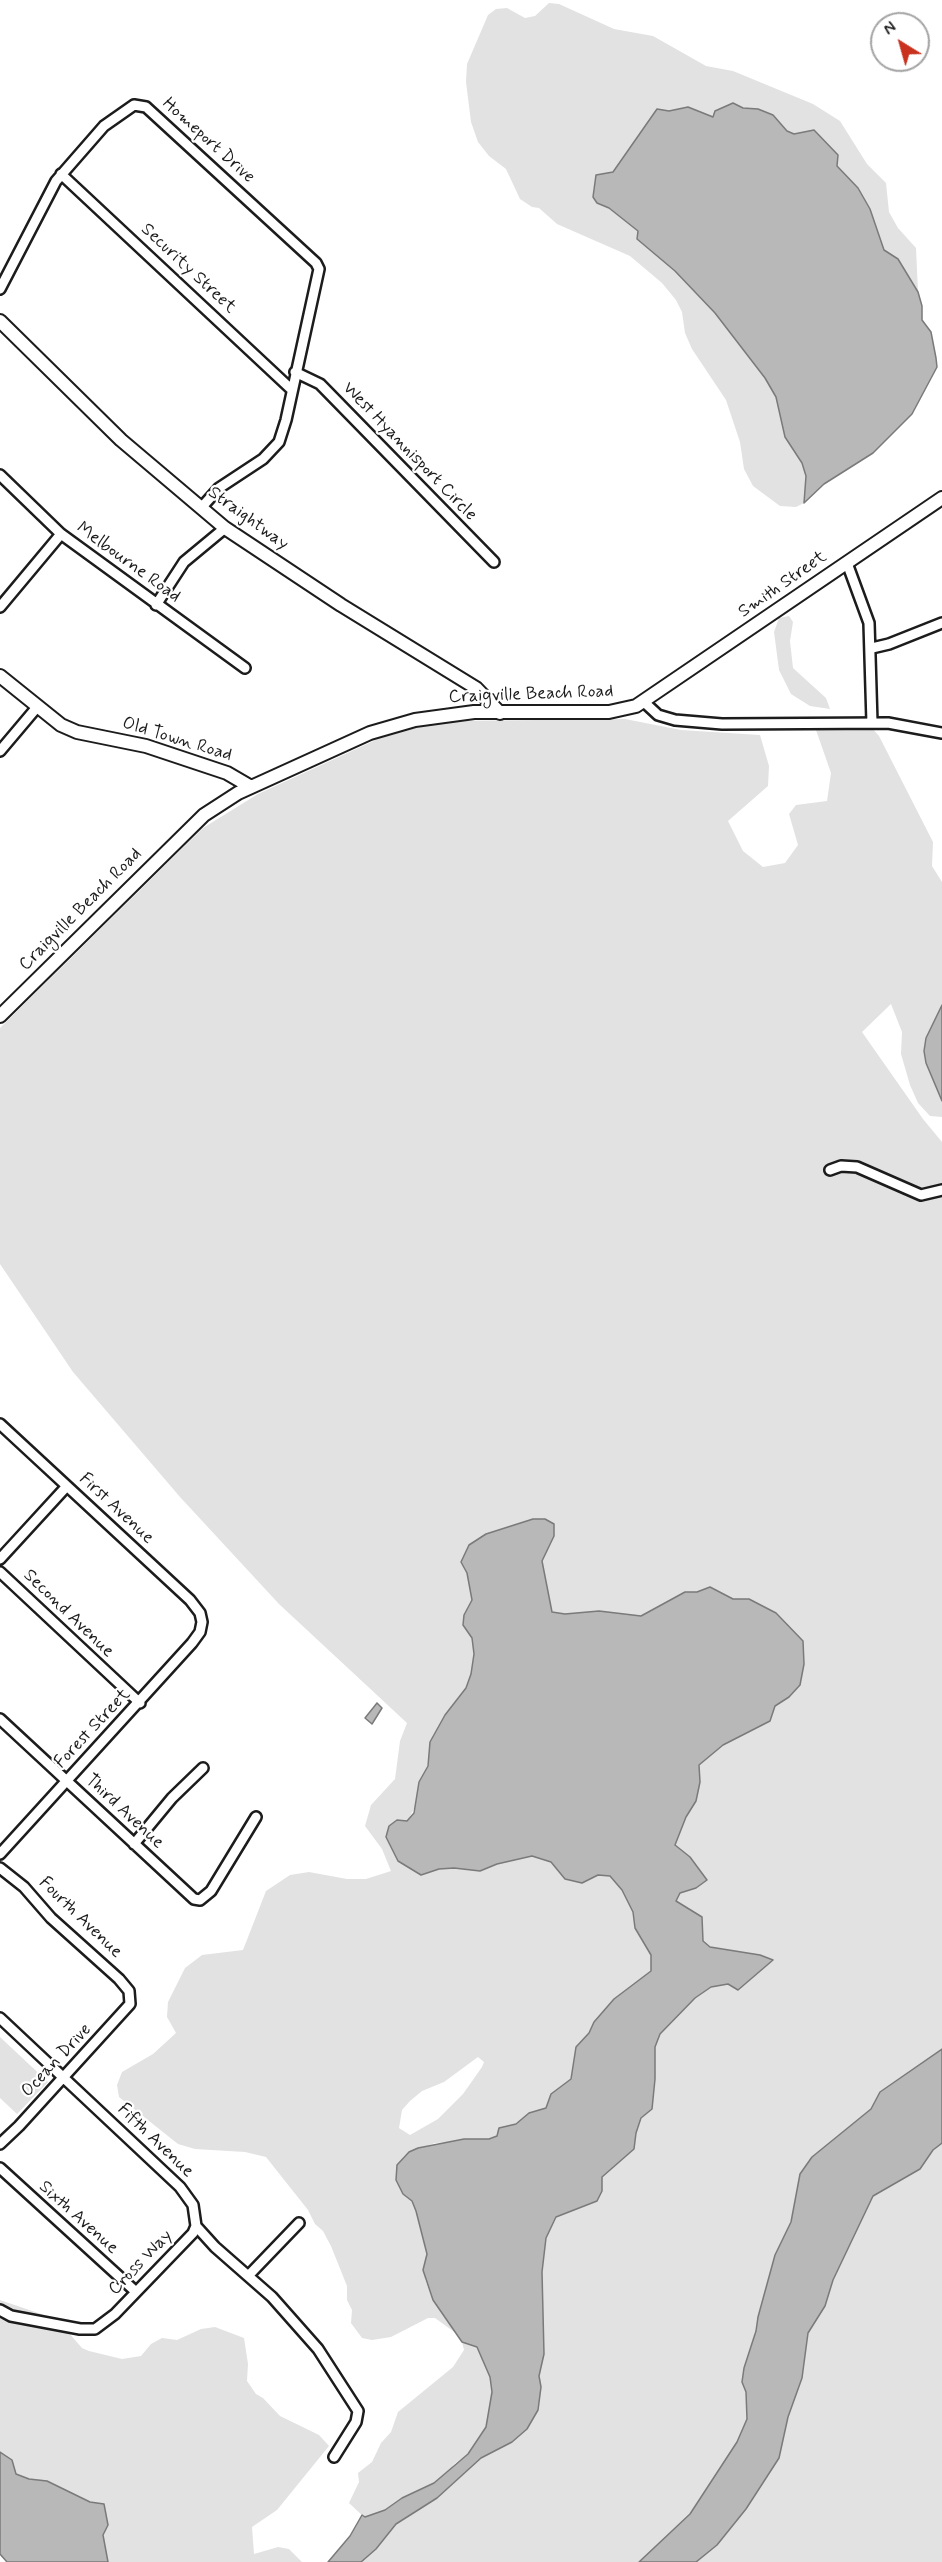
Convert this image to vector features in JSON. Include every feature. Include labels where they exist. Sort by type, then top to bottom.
[{"type":"main road","name":"Straightway","points":[[0,321],[121,440],[225,528],[341,605],[466,682],[486,696],[500,713]]},
{"type":"main road","name":"Smith Street","points":[[644,702],[942,498]]},
{"type":"main road","name":"Old Town Road","points":[[0,676],[61,725],[77,732],[146,746],[226,773],[252,787]]},
{"type":"main road","name":"Craigville Beach Road","points":[[0,1016],[204,815],[252,787],[370,733],[393,725],[452,713],[609,712],[630,708],[644,702]]},
{"type":"street","name":"Homeport Drive","points":[[0,289],[49,192],[61,174],[116,116],[134,105],[146,107],[304,251],[319,269],[295,372]]},
{"type":"street","name":"Security Street","points":[[61,174],[291,389]]},
{"type":"street","points":[[201,508],[219,488],[276,448],[286,420],[295,372]]},
{"type":"street","name":"West Hyannisport Circle","points":[[295,372],[320,384],[494,562]]},
{"type":"street","name":"Melbourne Road","points":[[0,475],[61,534],[245,668]]},
{"type":"street","points":[[156,605],[184,562],[225,528]]},
{"type":"street","points":[[0,607],[61,534]]},
{"type":"street","points":[[846,563],[869,623],[872,648],[873,723]]},
{"type":"street","points":[[872,648],[889,644],[942,623]]},
{"type":"street","points":[[644,702],[661,716],[700,723],[873,723],[916,726],[942,733]]},
{"type":"street","points":[[0,751],[38,706]]},
{"type":"street","points":[[830,1170],[841,1166],[857,1167],[921,1195],[942,1190]]},
{"type":"street","name":"First Avenue","points":[[0,1424],[190,1600],[200,1613],[202,1622]]},
{"type":"street","points":[[0,1559],[67,1486]]},
{"type":"street","name":"Second Avenue","points":[[0,1572],[140,1703]]},
{"type":"street","name":"Forest Street","points":[[0,1854],[140,1703],[197,1637],[202,1622]]},
{"type":"street","name":"Third Avenue","points":[[0,1719],[190,1897],[200,1900],[210,1891],[256,1817]]},
{"type":"street","points":[[134,1844],[172,1798],[203,1768]]},
{"type":"street","name":"Fourth Avenue","points":[[0,1868],[24,1887],[51,1918],[119,1979],[129,1991],[130,1997]]},
{"type":"street","name":"Ocean Drive","points":[[0,2144],[124,2014],[130,2004],[130,1997]]},
{"type":"street","name":"Fifth Avenue","points":[[0,2018],[180,2187],[193,2205],[196,2226],[214,2247],[249,2276],[296,2322],[318,2349],[358,2411],[356,2422],[334,2457]]},
{"type":"street","name":"Sixth Avenue","points":[[0,2168],[135,2291]]},
{"type":"street","points":[[249,2276],[299,2223]]},
{"type":"street","name":"Cross Way","points":[[0,2310],[11,2316],[80,2329],[95,2329],[107,2321],[194,2233],[196,2226]]},
{"type":"shaded area","points":[[549,3],[559,4],[614,29],[653,36],[706,66],[733,71],[813,104],[840,121],[867,164],[886,183],[889,212],[898,228],[916,248],[918,292],[898,259],[884,250],[870,209],[858,188],[837,166],[837,155],[814,131],[794,134],[787,131],[773,115],[758,109],[743,108],[713,117],[688,107],[669,111],[657,109],[613,172],[596,175],[593,193],[597,203],[609,208],[638,231],[637,239],[675,271],[715,313],[765,378],[776,397],[785,437],[802,463],[806,476],[804,503],[796,507],[780,506],[753,486],[744,469],[740,442],[726,400],[692,349],[685,333],[682,312],[676,300],[662,283],[630,256],[557,224],[539,208],[532,207],[520,199],[506,169],[489,156],[478,142],[471,122],[466,82],[467,64],[488,15],[496,9],[507,8],[525,18],[535,16]]},
{"type":"shaded area","points":[[733,103],[743,108],[758,109],[773,115],[787,131],[794,134],[814,130],[838,155],[837,166],[858,188],[870,209],[884,250],[898,259],[918,292],[922,306],[922,320],[931,332],[936,358],[937,367],[912,414],[873,453],[824,484],[804,503],[806,476],[802,463],[785,437],[776,397],[765,378],[715,313],[675,271],[637,239],[638,231],[609,208],[597,203],[593,197],[596,175],[613,172],[657,109],[669,111],[688,107],[713,117],[715,111]]},
{"type":"shaded area","points":[[789,616],[793,622],[790,641],[793,668],[826,698],[830,709],[810,706],[791,694],[779,670],[774,632],[779,618]]},
{"type":"shaded area","points":[[625,719],[681,730],[760,735],[769,766],[768,786],[728,821],[743,851],[763,867],[785,863],[798,845],[789,814],[796,805],[827,801],[831,773],[816,730],[827,725],[872,728],[879,736],[933,842],[932,866],[942,882],[942,1005],[926,1038],[926,1063],[942,1101],[942,1117],[930,1116],[918,1103],[901,1054],[902,1032],[891,1004],[862,1032],[923,1119],[942,1142],[942,2049],[880,2092],[871,2109],[812,2157],[800,2174],[791,2222],[775,2255],[742,2382],[746,2392],[747,2419],[737,2442],[690,2514],[639,2562],[361,2562],[376,2549],[395,2524],[437,2498],[486,2454],[512,2442],[541,2387],[539,2376],[544,2354],[542,2272],[546,2238],[557,2217],[597,2201],[602,2191],[602,2177],[634,2149],[636,2133],[642,2118],[652,2109],[655,2047],[660,2034],[695,1998],[711,1987],[728,1984],[676,1901],[679,1893],[672,1856],[689,1773],[774,1612],[759,1606],[641,1616],[611,1614],[576,1620],[552,1612],[542,1561],[545,1557],[479,1638],[474,1673],[419,1782],[418,1801],[407,1822],[421,1875],[439,1869],[480,1871],[497,1864],[532,1856],[551,1862],[582,1883],[598,1875],[610,1876],[622,1890],[633,1912],[635,1929],[651,1955],[651,1971],[623,1993],[594,2022],[589,2033],[576,2047],[571,2079],[551,2094],[547,2108],[529,2113],[516,2124],[499,2128],[497,2136],[489,2139],[435,2143],[404,2156],[398,2165],[403,2194],[412,2201],[416,2211],[427,2254],[425,2279],[433,2300],[457,2334],[435,2318],[428,2318],[391,2337],[372,2340],[362,2338],[351,2323],[352,2310],[347,2300],[347,2286],[331,2246],[308,2210],[266,2157],[245,2152],[195,2149],[178,2144],[119,2097],[117,2085],[122,2072],[153,2054],[176,2033],[167,2017],[168,2002],[185,1968],[202,1955],[243,1950],[266,1891],[290,1875],[309,1872],[347,1879],[366,1879],[391,1871],[382,1849],[365,1826],[371,1805],[395,1779],[400,1741],[407,1723],[279,1604],[180,1497],[73,1372],[0,1264],[0,1028],[203,828],[258,794],[391,733],[451,721]],"holes":[[[478,2057],[484,2062],[463,2094],[438,2119],[410,2135],[399,2128],[402,2110],[422,2091],[444,2082]]]},
{"type":"shaded area","points":[[942,1005],[942,1101],[926,1063],[924,1051],[926,1038]]},
{"type":"shaded area","points":[[533,1519],[545,1519],[554,1524],[554,1536],[542,1561],[552,1612],[565,1614],[599,1611],[641,1616],[685,1592],[697,1592],[710,1587],[733,1599],[749,1599],[776,1613],[803,1641],[804,1664],[800,1685],[789,1697],[775,1706],[770,1721],[723,1745],[699,1765],[700,1782],[696,1801],[686,1817],[675,1845],[690,1857],[707,1880],[696,1888],[680,1893],[676,1901],[702,1917],[703,1941],[710,1947],[760,1955],[773,1960],[738,1990],[728,1984],[711,1987],[695,1998],[660,2034],[655,2047],[652,2109],[641,2118],[634,2149],[602,2177],[602,2191],[597,2201],[556,2217],[546,2238],[542,2272],[544,2354],[539,2376],[541,2387],[538,2410],[527,2429],[512,2442],[481,2458],[437,2498],[396,2524],[376,2549],[361,2562],[328,2562],[350,2536],[362,2515],[365,2517],[385,2510],[402,2498],[434,2483],[468,2454],[486,2427],[492,2392],[490,2377],[477,2347],[462,2342],[433,2300],[423,2270],[427,2254],[416,2211],[412,2201],[403,2194],[396,2180],[397,2165],[409,2152],[418,2148],[464,2139],[489,2139],[497,2136],[499,2128],[516,2124],[529,2113],[546,2108],[551,2094],[571,2079],[576,2047],[589,2033],[594,2022],[614,1999],[651,1971],[651,1955],[635,1928],[633,1912],[622,1890],[610,1876],[598,1875],[582,1883],[565,1879],[551,1862],[532,1856],[497,1864],[480,1871],[439,1869],[421,1875],[398,1861],[386,1837],[389,1826],[397,1820],[407,1821],[414,1813],[419,1782],[428,1766],[430,1742],[445,1715],[466,1688],[471,1674],[474,1654],[472,1638],[463,1625],[464,1615],[472,1600],[467,1573],[461,1562],[469,1545],[486,1534]]},
{"type":"shaded area","points":[[377,1703],[382,1708],[372,1724],[365,1718]]},
{"type":"shaded area","points":[[0,2037],[48,2082],[17,2114],[0,2098]]},
{"type":"shaded area","points":[[942,2049],[942,2143],[933,2150],[920,2169],[873,2196],[833,2280],[825,2306],[808,2333],[802,2378],[788,2417],[779,2458],[746,2509],[717,2545],[696,2562],[639,2562],[690,2514],[737,2442],[747,2419],[746,2392],[742,2382],[744,2368],[775,2255],[791,2222],[800,2174],[812,2157],[871,2109],[880,2092]]},
{"type":"shaded area","points":[[942,2143],[942,2562],[696,2562],[717,2545],[746,2509],[779,2458],[788,2417],[802,2378],[808,2333],[825,2306],[833,2280],[873,2196],[920,2169],[933,2150]]},
{"type":"shaded area","points":[[0,2300],[44,2315],[68,2332],[82,2348],[122,2359],[141,2356],[151,2344],[162,2338],[177,2340],[201,2329],[215,2327],[244,2338],[248,2364],[247,2381],[256,2394],[280,2416],[319,2435],[329,2446],[277,2510],[252,2527],[254,2554],[278,2547],[289,2549],[302,2562],[108,2562],[103,2535],[108,2525],[103,2504],[90,2502],[47,2481],[29,2479],[16,2474],[12,2460],[0,2452]]},
{"type":"shaded area","points":[[462,2342],[477,2347],[490,2377],[492,2392],[486,2427],[468,2454],[454,2464],[448,2473],[385,2510],[365,2518],[349,2503],[359,2482],[358,2473],[372,2462],[381,2443],[391,2432],[398,2412],[453,2367],[464,2350]]},
{"type":"shaded area","points":[[0,2452],[12,2460],[16,2474],[29,2479],[47,2481],[90,2502],[104,2504],[108,2525],[103,2535],[108,2562],[7,2562],[0,2554]]}]
